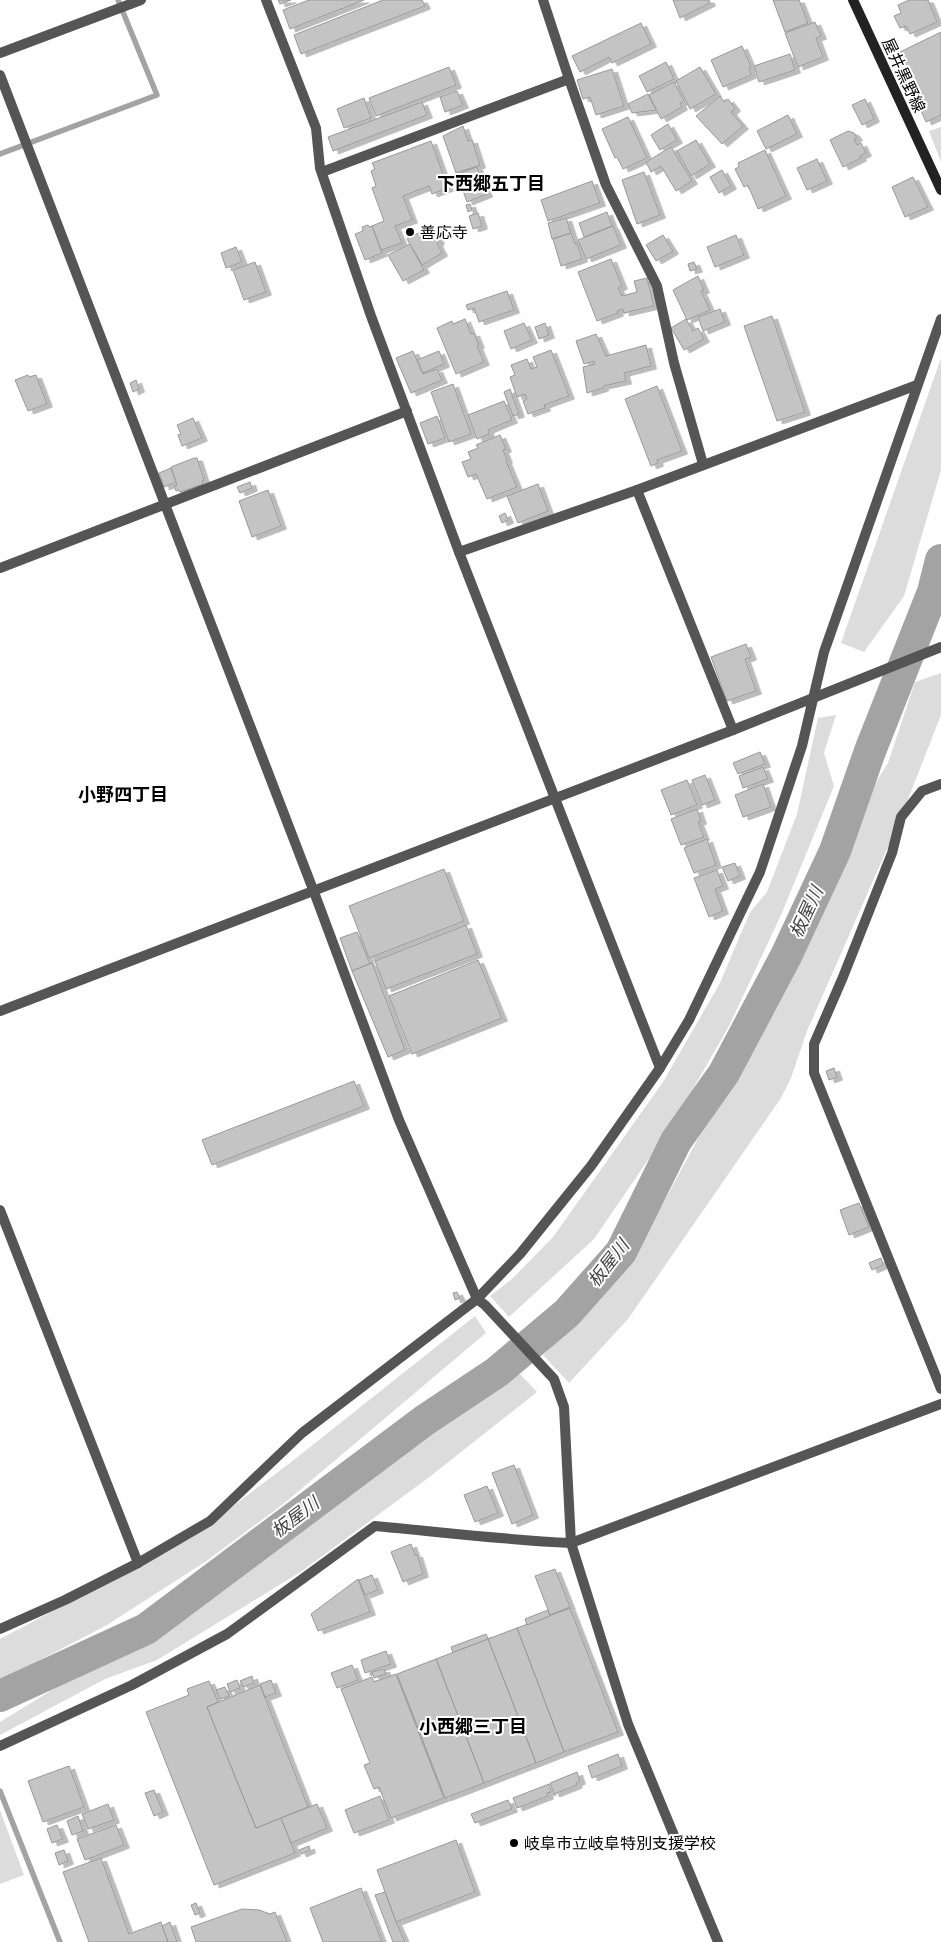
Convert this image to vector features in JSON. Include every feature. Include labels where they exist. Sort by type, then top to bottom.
[{"type":"main road","name":"屋井黒野線","points":[[853,0],[941,190]]},
{"type":"street","points":[[0,53],[140,0]]},
{"type":"street","points":[[266,0],[316,128],[322,172],[371,316],[554,797],[660,1068]]},
{"type":"street","points":[[544,0],[606,185],[657,286],[674,363],[703,464]]},
{"type":"street","points":[[0,75],[314,892],[399,1120],[481,1302],[554,1379],[564,1407],[570,1543],[628,1724],[718,1942]]},
{"type":"street","points":[[322,172],[569,79]]},
{"type":"street","points":[[0,1629],[65,1600],[138,1563],[210,1521],[302,1433],[481,1302],[591,1166],[660,1068],[689,1020],[760,872],[802,746],[824,652],[941,318]]},
{"type":"street","points":[[460,552],[636,490],[917,385]]},
{"type":"street","points":[[0,568],[407,411]]},
{"type":"street","points":[[636,490],[733,730]]},
{"type":"street","points":[[0,1012],[314,892],[554,797],[733,730],[941,647]]},
{"type":"street","points":[[941,784],[922,791],[901,818],[892,853],[843,978],[814,1044],[814,1073],[941,1389]]},
{"type":"street","points":[[0,1210],[138,1563]]},
{"type":"street","points":[[1,1745],[132,1685],[227,1634],[375,1526],[480,1535],[511,1540],[570,1543],[941,1404]]},
{"type":"shaded area","points":[[941,127],[941,162],[929,131]]},
{"type":"shaded area","points":[[941,358],[941,470],[904,596],[864,652],[841,643]]},
{"type":"shaded area","points":[[941,673],[941,715],[901,817],[807,1031],[791,1078],[781,1098],[628,1319],[569,1383],[543,1355],[588,1310],[618,1276],[654,1220],[714,1109],[758,1034],[878,779],[888,763],[915,682]]},
{"type":"shaded area","points":[[836,715],[824,753],[834,786],[781,915],[729,1026],[674,1122],[594,1239],[509,1317],[490,1296],[512,1279],[553,1237],[663,1082],[720,983],[750,912],[767,892],[797,814],[818,718]]},
{"type":"shaded area","points":[[475,1316],[486,1333],[282,1505],[205,1562],[107,1625],[0,1681],[0,1639],[191,1538],[295,1459]]},
{"type":"shaded area","points":[[519,1373],[537,1392],[432,1475],[302,1571],[157,1660],[105,1679],[0,1735],[0,1722],[259,1563],[370,1472]]},
{"type":"shaded area","points":[[0,1810],[24,1875],[0,1884]]},
{"type":"building","points":[[278,0],[291,0],[280,4]]},
{"type":"building","points":[[309,0],[364,0],[290,29],[283,10]]},
{"type":"building","points":[[383,0],[422,0],[425,6],[301,54],[294,35]]},
{"type":"building","points":[[673,0],[709,0],[710,3],[680,18]]},
{"type":"building","points":[[773,0],[799,0],[808,23],[785,32]]},
{"type":"building","points":[[909,0],[928,0],[937,22],[910,34],[906,26],[900,28],[894,16],[901,13],[898,5]]},
{"type":"building","points":[[815,22],[821,36],[816,38],[823,57],[798,67],[785,33]]},
{"type":"building","points":[[641,23],[651,44],[612,63],[609,57],[580,72],[572,56]]},
{"type":"building","points":[[941,32],[941,115],[926,122],[896,54]]},
{"type":"building","points":[[742,46],[751,67],[749,68],[751,75],[723,87],[711,60]]},
{"type":"building","points":[[790,54],[795,70],[759,82],[754,66]]},
{"type":"building","points":[[666,62],[674,79],[647,92],[639,76]]},
{"type":"building","points":[[449,67],[456,85],[376,116],[369,98]]},
{"type":"building","points":[[700,67],[716,94],[690,109],[676,81]]},
{"type":"building","points":[[612,69],[624,106],[596,115],[590,97],[583,99],[577,80]]},
{"type":"building","points":[[674,82],[684,101],[680,103],[682,107],[661,119],[649,95]]},
{"type":"building","points":[[457,91],[463,105],[445,112],[440,97]]},
{"type":"building","points":[[648,94],[656,110],[632,113],[628,104]]},
{"type":"building","points":[[720,96],[724,102],[728,99],[735,108],[731,112],[743,126],[722,144],[696,116]]},
{"type":"building","points":[[364,98],[371,118],[344,128],[337,109]]},
{"type":"building","points":[[865,99],[874,119],[862,125],[852,105]]},
{"type":"building","points":[[422,102],[427,115],[333,151],[328,137]]},
{"type":"building","points":[[788,115],[797,134],[766,149],[757,131]]},
{"type":"building","points":[[628,117],[647,158],[623,169],[617,157],[615,158],[602,129]]},
{"type":"building","points":[[668,124],[677,140],[660,150],[651,135]]},
{"type":"building","points":[[463,126],[468,141],[472,140],[480,165],[456,173],[443,136]]},
{"type":"building","points":[[848,131],[854,133],[857,138],[854,139],[857,145],[861,143],[866,153],[860,156],[861,158],[843,167],[830,140]]},
{"type":"building","points":[[696,140],[710,164],[691,176],[677,151]]},
{"type":"building","points":[[431,141],[448,188],[432,194],[429,186],[403,196],[412,220],[395,226],[402,243],[381,250],[372,226],[384,221],[372,188],[376,186],[371,171],[375,169],[372,163]]},
{"type":"building","points":[[671,147],[692,181],[676,191],[661,166],[651,172],[646,162]]},
{"type":"building","points":[[765,150],[786,196],[758,209],[748,185],[744,187],[735,169],[739,167],[738,163]]},
{"type":"building","points":[[817,159],[827,181],[807,190],[797,168]]},
{"type":"building","points":[[477,167],[487,194],[467,202],[457,174]]},
{"type":"building","points":[[722,170],[731,186],[719,193],[710,177]]},
{"type":"building","points":[[644,172],[660,215],[637,224],[622,180]]},
{"type":"building","points":[[913,177],[928,207],[905,217],[892,187]]},
{"type":"building","points":[[592,181],[600,203],[548,221],[541,200]]},
{"type":"building","points":[[470,204],[472,210],[468,212],[466,205]]},
{"type":"building","points":[[607,212],[612,226],[584,237],[579,223]]},
{"type":"building","points":[[478,213],[482,226],[473,229],[469,216]]},
{"type":"building","points":[[566,218],[571,233],[552,239],[548,223]]},
{"type":"building","points":[[368,225],[369,227],[372,226],[382,253],[365,260],[355,234],[363,231],[362,227]]},
{"type":"building","points":[[613,226],[621,245],[586,259],[578,240]]},
{"type":"building","points":[[428,228],[431,235],[435,233],[442,253],[422,265],[407,239]]},
{"type":"building","points":[[571,233],[575,244],[577,243],[582,259],[561,266],[553,239]]},
{"type":"building","points":[[663,235],[673,251],[656,261],[646,245]]},
{"type":"building","points":[[736,235],[744,255],[715,267],[707,247]]},
{"type":"building","points":[[410,244],[424,270],[403,281],[388,255]]},
{"type":"building","points":[[236,247],[242,262],[226,268],[221,253]]},
{"type":"building","points":[[611,259],[622,286],[618,288],[622,296],[637,292],[634,281],[647,278],[654,306],[624,313],[623,309],[617,311],[618,313],[597,321],[578,272]]},
{"type":"building","points":[[255,262],[266,292],[244,300],[233,270]]},
{"type":"building","points":[[694,262],[697,269],[690,271],[688,264]]},
{"type":"building","points":[[698,276],[704,290],[701,291],[710,310],[687,320],[673,290]]},
{"type":"building","points":[[507,291],[514,310],[479,322],[474,308],[468,310],[466,305]]},
{"type":"building","points":[[720,309],[725,322],[703,331],[698,317]]},
{"type":"building","points":[[772,316],[805,412],[777,421],[744,326]]},
{"type":"building","points":[[465,319],[471,334],[474,333],[484,362],[456,374],[437,328],[452,321],[453,324]]},
{"type":"building","points":[[686,319],[693,331],[698,328],[704,339],[684,350],[671,328]]},
{"type":"building","points":[[524,323],[532,340],[511,349],[504,331]]},
{"type":"building","points":[[545,323],[549,335],[539,339],[535,327]]},
{"type":"building","points":[[596,334],[606,356],[646,345],[651,366],[624,373],[626,381],[603,386],[603,388],[587,393],[583,367],[595,364],[594,361],[584,364],[576,341]]},
{"type":"building","points":[[551,350],[569,396],[544,405],[545,408],[528,414],[523,401],[527,399],[525,394],[517,397],[510,377],[515,375],[511,365],[527,359],[531,369],[537,367],[533,357]]},
{"type":"building","points":[[413,351],[423,374],[437,369],[442,380],[411,393],[396,358]]},
{"type":"building","points":[[439,351],[444,364],[423,373],[417,360]]},
{"type":"building","points":[[28,375],[29,377],[36,375],[47,404],[28,411],[15,380]]},
{"type":"building","points":[[136,380],[139,389],[133,392],[130,383]]},
{"type":"building","points":[[453,384],[471,434],[449,442],[431,392]]},
{"type":"building","points":[[657,386],[682,451],[657,460],[658,463],[651,466],[625,399]]},
{"type":"building","points":[[510,389],[519,414],[513,416],[504,392]]},
{"type":"building","points":[[504,401],[512,420],[488,430],[489,434],[477,439],[468,415]]},
{"type":"building","points":[[437,416],[445,438],[428,444],[420,423]]},
{"type":"building","points":[[193,418],[202,438],[182,446],[178,435],[181,434],[177,425]]},
{"type":"building","points":[[500,435],[506,449],[503,450],[506,461],[517,487],[487,499],[476,474],[468,477],[462,462],[471,459],[468,452],[478,448],[476,445]]},
{"type":"building","points":[[197,458],[204,480],[202,481],[203,484],[180,492],[179,490],[176,491],[174,486],[177,485],[171,467]]},
{"type":"building","points":[[171,468],[176,482],[164,487],[159,473]]},
{"type":"building","points":[[250,482],[252,488],[240,493],[237,487]]},
{"type":"building","points":[[538,484],[548,511],[518,523],[507,496]]},
{"type":"building","points":[[268,490],[281,526],[252,537],[239,501]]},
{"type":"building","points":[[505,513],[508,520],[502,523],[499,516]]},
{"type":"building","points":[[746,644],[751,657],[745,659],[756,691],[727,701],[711,657]]},
{"type":"building","points":[[760,752],[765,764],[738,774],[733,763]]},
{"type":"building","points":[[763,767],[768,779],[743,788],[739,776]]},
{"type":"building","points":[[705,775],[715,800],[702,805],[692,780]]},
{"type":"building","points":[[687,780],[697,805],[671,815],[661,790]]},
{"type":"building","points":[[763,784],[771,807],[743,817],[735,795]]},
{"type":"building","points":[[697,809],[701,821],[698,822],[704,837],[681,845],[671,819]]},
{"type":"building","points":[[707,839],[716,865],[694,873],[684,848]]},
{"type":"building","points":[[735,863],[740,876],[728,881],[722,867]]},
{"type":"building","points":[[444,869],[464,921],[369,958],[349,906]]},
{"type":"building","points":[[717,870],[723,886],[715,889],[723,911],[709,917],[694,878]]},
{"type":"building","points":[[466,925],[477,954],[386,989],[375,961]]},
{"type":"building","points":[[357,932],[370,964],[352,971],[340,938]]},
{"type":"building","points":[[478,960],[502,1018],[412,1054],[389,996]]},
{"type":"building","points":[[372,963],[405,1050],[388,1057],[352,971]]},
{"type":"building","points":[[834,1068],[837,1077],[829,1080],[826,1071]]},
{"type":"building","points":[[354,1081],[364,1106],[212,1165],[202,1140]]},
{"type":"building","points":[[859,1203],[869,1227],[849,1235],[840,1210]]},
{"type":"building","points":[[881,1258],[883,1265],[872,1270],[869,1263]]},
{"type":"building","points":[[457,1292],[460,1298],[455,1300],[453,1293]]},
{"type":"building","points":[[514,1465],[533,1515],[512,1524],[492,1473]]},
{"type":"building","points":[[487,1486],[498,1513],[475,1522],[464,1495]]},
{"type":"building","points":[[411,1544],[415,1555],[417,1554],[423,1574],[403,1582],[391,1552]]},
{"type":"building","points":[[555,1569],[570,1607],[550,1615],[535,1576]]},
{"type":"building","points":[[372,1575],[378,1590],[365,1595],[359,1580]]},
{"type":"building","points":[[358,1579],[370,1612],[318,1631],[311,1614]]},
{"type":"building","points":[[570,1608],[618,1732],[564,1752],[517,1628]]},
{"type":"building","points":[[548,1610],[550,1616],[527,1625],[525,1619]]},
{"type":"building","points":[[517,1628],[564,1752],[536,1763],[488,1639]]},
{"type":"building","points":[[486,1634],[488,1639],[453,1653],[451,1647]]},
{"type":"building","points":[[488,1639],[536,1763],[484,1783],[436,1659]]},
{"type":"building","points":[[386,1651],[391,1664],[365,1673],[361,1660]]},
{"type":"building","points":[[436,1659],[484,1783],[445,1798],[397,1674]]},
{"type":"building","points":[[352,1665],[358,1680],[337,1688],[331,1673]]},
{"type":"building","points":[[384,1669],[386,1674],[374,1678],[372,1672]]},
{"type":"building","points":[[396,1674],[444,1798],[391,1818],[379,1787],[374,1789],[364,1765],[370,1763],[341,1689],[372,1677],[374,1682]]},
{"type":"building","points":[[252,1676],[254,1683],[243,1687],[240,1681]]},
{"type":"building","points":[[237,1680],[240,1688],[230,1692],[227,1684]]},
{"type":"building","points":[[271,1680],[276,1693],[265,1697],[260,1684]]},
{"type":"building","points":[[209,1681],[218,1702],[207,1707],[256,1828],[281,1818],[295,1853],[214,1885],[146,1712],[189,1695],[187,1689]]},
{"type":"building","points":[[260,1685],[308,1807],[256,1828],[207,1707]]},
{"type":"building","points":[[225,1687],[229,1696],[220,1699],[216,1690]]},
{"type":"building","points":[[618,1754],[622,1766],[592,1778],[588,1766]]},
{"type":"building","points":[[69,1766],[84,1807],[43,1822],[28,1781]]},
{"type":"building","points":[[577,1772],[580,1781],[576,1783],[577,1785],[554,1794],[550,1783]]},
{"type":"building","points":[[549,1784],[551,1792],[547,1793],[548,1796],[517,1808],[513,1798]]},
{"type":"building","points":[[154,1790],[163,1812],[154,1816],[145,1793]]},
{"type":"building","points":[[380,1796],[389,1820],[354,1833],[345,1810]]},
{"type":"building","points":[[508,1800],[512,1809],[475,1823],[471,1814]]},
{"type":"building","points":[[108,1804],[114,1820],[88,1829],[82,1814]]},
{"type":"building","points":[[317,1804],[327,1828],[291,1843],[281,1818]]},
{"type":"building","points":[[78,1816],[83,1831],[72,1835],[67,1821]]},
{"type":"building","points":[[57,1825],[63,1839],[52,1843],[47,1829]]},
{"type":"building","points":[[116,1825],[124,1845],[85,1860],[77,1839]]},
{"type":"building","points":[[456,1840],[475,1892],[396,1922],[377,1870]]},
{"type":"building","points":[[309,1846],[310,1850],[301,1854],[299,1850]]},
{"type":"building","points":[[64,1850],[68,1861],[59,1865],[55,1853]]},
{"type":"building","points":[[101,1858],[129,1934],[161,1922],[168,1942],[89,1942],[63,1872]]},
{"type":"building","points":[[361,1888],[382,1942],[323,1942],[310,1908]]},
{"type":"building","points":[[385,1892],[405,1942],[393,1942],[375,1895]]},
{"type":"building","points":[[196,1903],[200,1913],[195,1915],[191,1905]]},
{"type":"building","points":[[242,1909],[259,1910],[270,1914],[275,1912],[287,1942],[196,1942],[191,1927]]},
{"type":"building","points":[[170,1922],[177,1942],[168,1942],[162,1926]]},
{"type":"waterway","points":[[0,154],[157,95],[118,0]]},
{"type":"waterway","name":"板屋川","points":[[0,1696],[146,1629],[425,1420],[497,1372],[567,1313],[621,1252],[676,1141],[724,1073],[786,956],[835,851],[870,751],[933,592],[941,560]]},
{"type":"waterway","points":[[0,1791],[60,1942]]},
{"type":"place","name":"善応寺","points":[[410,232]]},
{"type":"place","name":"岐阜市立岐阜特別支援学校","points":[[514,1843]]},
{"type":"district","name":"下西郷五丁目","points":[[491,183]]},
{"type":"district","name":"小野四丁目","points":[[123,794]]},
{"type":"district","name":"小西郷三丁目","points":[[473,1726]]}]
